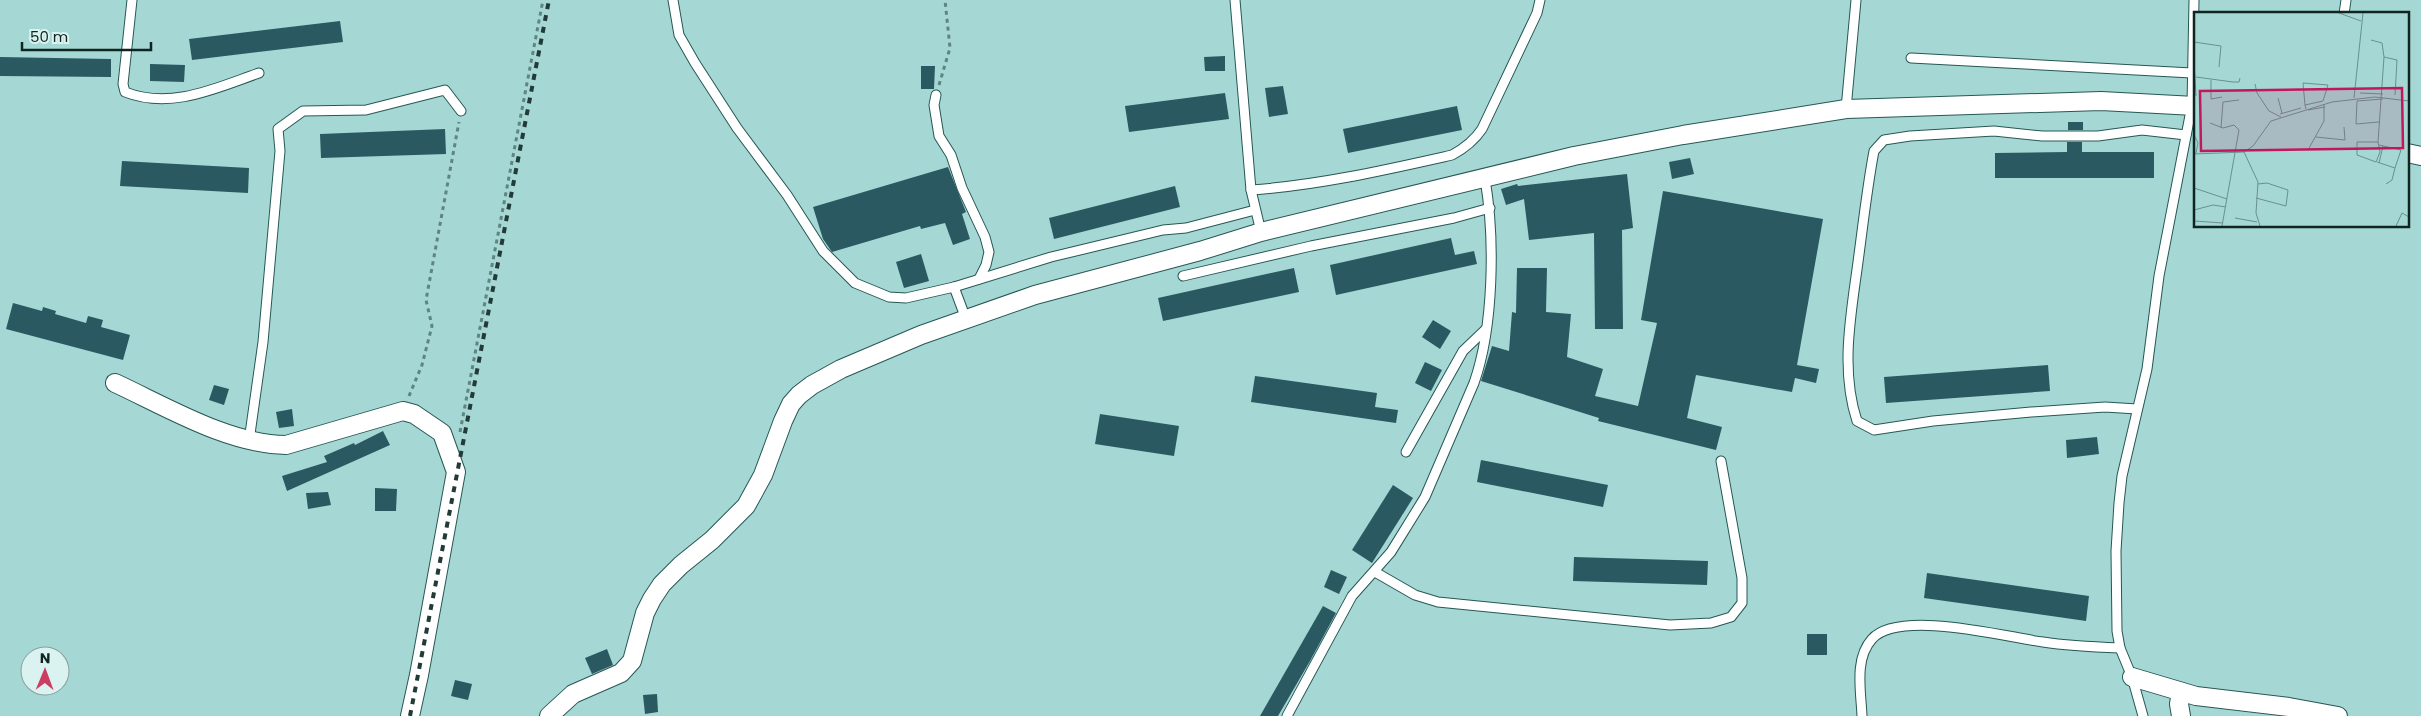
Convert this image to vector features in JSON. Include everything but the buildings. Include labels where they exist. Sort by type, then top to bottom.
[{"type":"street","points":[[549,716],[574,694],[621,673],[632,662],[645,614],[662,584],[729,524],[746,506],[756,491],[791,404],[812,385],[841,369],[921,335],[1035,295],[1261,232],[1574,156],[1683,135],[1846,109],[2101,101],[2193,105]]},
{"type":"street","points":[[2408,153],[2421,156]]},
{"type":"street","points":[[115,382],[197,420],[250,441],[286,445],[404,411],[414,414],[442,433],[456,472],[411,715]]},
{"type":"street","points":[[2132,677],[2149,680],[2181,692],[2338,716]]},
{"type":"street","points":[[2181,692],[2179,704],[2182,716]]},
{"type":"lane","points":[[132,0],[123,84],[125,92],[147,98],[183,98],[203,94],[259,73]]},
{"type":"lane","points":[[673,0],[679,35],[690,55],[737,128],[787,195],[823,251],[855,283],[889,297],[906,298],[954,287],[1051,257],[1164,230],[1196,226],[1255,210]]},
{"type":"lane","points":[[1235,0],[1251,190],[1261,232]]},
{"type":"lane","points":[[1251,190],[1309,185],[1452,155],[1462,150],[1474,141],[1482,129],[1537,13],[1540,0]]},
{"type":"lane","points":[[1846,109],[1856,0]]},
{"type":"lane","points":[[2143,716],[2132,677],[2120,648],[2117,631],[2116,551],[2119,503],[2122,476],[2147,369],[2159,276],[2193,105],[2194,0]]},
{"type":"lane","points":[[1911,58],[2192,73]]},
{"type":"lane","points":[[250,441],[263,342],[280,151],[278,130],[303,111],[366,110],[446,90],[460,111]]},
{"type":"lane","points":[[936,95],[934,105],[939,136],[951,155],[962,188],[985,237],[989,252],[986,265],[979,279]]},
{"type":"lane","points":[[2137,409],[2105,407],[2031,412],[1933,421],[1874,430],[1857,421],[1851,403],[1847,366],[1849,326],[1874,151],[1884,140],[1920,135],[1994,132],[2042,136],[2098,136],[2142,130],[2186,134]]},
{"type":"lane","points":[[1287,716],[1352,596],[1391,552],[1425,497],[1480,366],[1490,277],[1490,208],[1485,179]]},
{"type":"lane","points":[[1183,276],[1311,246],[1454,218],[1490,208]]},
{"type":"lane","points":[[954,287],[966,319]]},
{"type":"lane","points":[[1406,452],[1463,351],[1485,330]]},
{"type":"lane","points":[[1375,572],[1414,595],[1438,602],[1670,625],[1711,623],[1731,617],[1742,603],[1742,578],[1720,461]]},
{"type":"lane","points":[[1862,716],[1862,659],[1865,648],[1873,637],[1887,630],[1904,626],[1926,625],[2045,642],[2120,648]]},
{"type":"path","points":[[459,436],[543,0]]},
{"type":"path","points":[[936,95],[950,48],[945,0]]},
{"type":"path","points":[[404,411],[422,365],[432,326],[426,300],[460,111]]},
{"type":"railway","points":[[410,716],[549,0]]}]
